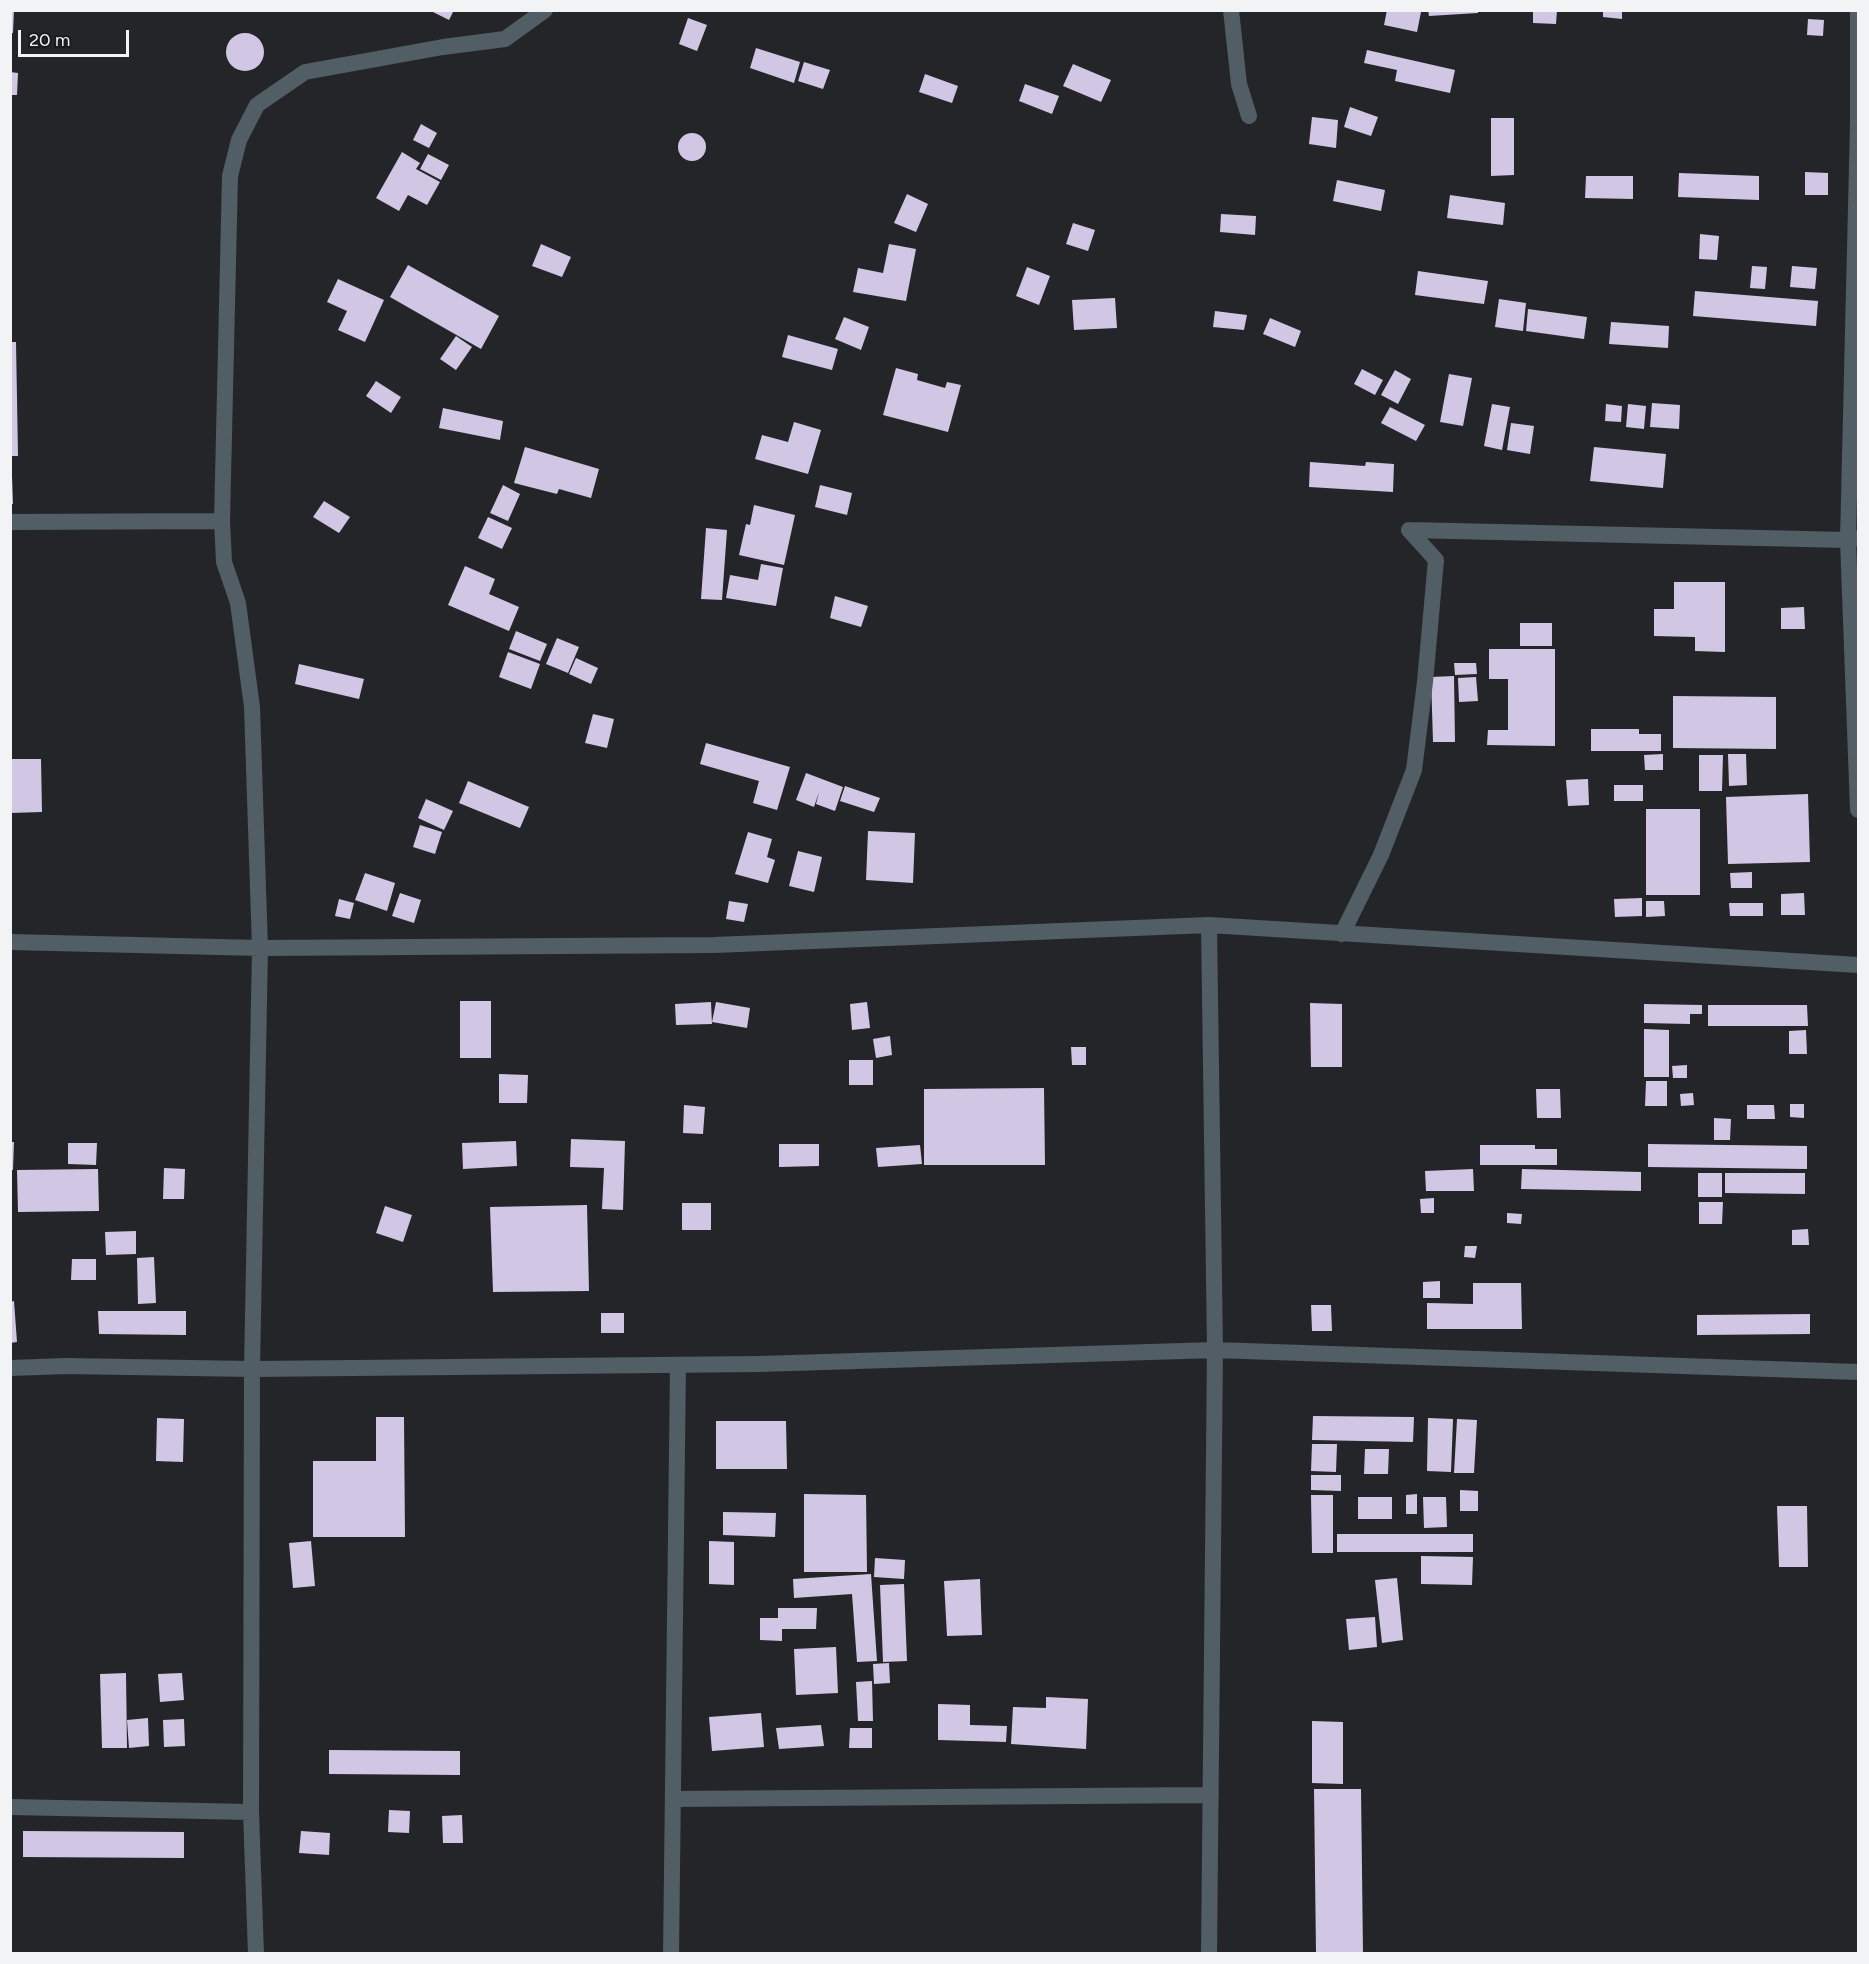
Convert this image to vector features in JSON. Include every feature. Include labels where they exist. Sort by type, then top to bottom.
[{"type":"street","points":[[256,1953],[251,1812],[252,1369],[260,948],[252,707],[238,603],[224,562],[222,521],[230,176],[239,140],[257,105],[305,72],[442,47],[505,39],[545,10]]},
{"type":"street","points":[[1231,10],[1239,84],[1249,116]]},
{"type":"street","points":[[1858,10],[1853,539],[1858,810]]},
{"type":"street","points":[[10,522],[222,521]]},
{"type":"street","points":[[1342,934],[1382,855],[1414,770],[1436,560],[1409,530],[1853,539]]},
{"type":"street","points":[[1209,925],[1215,1350],[1209,1953]]},
{"type":"street","points":[[10,942],[260,948],[714,945],[1209,925],[1858,965]]},
{"type":"street","points":[[10,1368],[66,1366],[252,1369],[771,1364],[1215,1350],[1858,1372]]},
{"type":"street","points":[[671,1953],[678,1365]]},
{"type":"street","points":[[673,1799],[1211,1795]]},
{"type":"street","points":[[10,1807],[251,1812]]},
{"type":"building","points":[[10,10],[14,10],[13,33],[10,33]]},
{"type":"building","points":[[429,10],[454,10],[449,20]]},
{"type":"building","points":[[1387,10],[1421,12],[1417,32],[1384,25]]},
{"type":"building","points":[[1428,10],[1478,10],[1478,13],[1429,16]]},
{"type":"building","points":[[1533,10],[1557,10],[1556,24],[1533,23]]},
{"type":"building","points":[[1603,10],[1622,10],[1622,19],[1603,17]]},
{"type":"building","points":[[688,18],[707,25],[697,51],[679,44]]},
{"type":"building","points":[[1808,19],[1824,20],[1823,36],[1807,35]]},
{"type":"building","points":[[245,33],[252,34],[258,39],[263,45],[263,59],[258,65],[252,70],[245,71],[238,70],[232,65],[227,59],[226,52],[227,45],[232,39],[238,34]]},
{"type":"building","points":[[756,48],[800,62],[794,83],[750,68]]},
{"type":"building","points":[[1367,50],[1455,70],[1450,93],[1395,81],[1397,70],[1364,63]]},
{"type":"building","points":[[804,62],[830,70],[823,89],[798,81]]},
{"type":"building","points":[[1073,64],[1111,80],[1101,102],[1063,86]]},
{"type":"building","points":[[10,72],[18,73],[17,95],[10,95]]},
{"type":"building","points":[[925,74],[958,86],[952,103],[919,92]]},
{"type":"building","points":[[1025,84],[1059,96],[1052,114],[1019,101]]},
{"type":"building","points":[[1350,107],[1378,117],[1371,136],[1344,127]]},
{"type":"building","points":[[1312,117],[1338,120],[1336,148],[1309,144]]},
{"type":"building","points":[[1491,118],[1514,118],[1514,175],[1491,176]]},
{"type":"building","points":[[421,124],[437,133],[429,148],[413,140]]},
{"type":"building","points":[[692,133],[702,137],[706,147],[702,157],[692,161],[682,157],[678,147],[682,137]]},
{"type":"building","points":[[402,152],[420,163],[416,169],[440,182],[427,205],[408,195],[399,211],[376,198]]},
{"type":"building","points":[[428,154],[449,165],[441,180],[420,169]]},
{"type":"building","points":[[1805,172],[1828,173],[1828,195],[1805,195]]},
{"type":"building","points":[[1679,173],[1759,176],[1759,200],[1678,197]]},
{"type":"building","points":[[1586,176],[1633,176],[1633,199],[1585,198]]},
{"type":"building","points":[[1337,180],[1385,190],[1381,211],[1333,201]]},
{"type":"building","points":[[907,194],[928,204],[916,232],[894,223]]},
{"type":"building","points":[[1450,195],[1505,203],[1503,225],[1447,218]]},
{"type":"building","points":[[1221,214],[1256,216],[1255,235],[1220,232]]},
{"type":"building","points":[[1073,223],[1095,230],[1088,251],[1066,244]]},
{"type":"building","points":[[1700,234],[1719,236],[1717,260],[1699,259]]},
{"type":"building","points":[[541,244],[571,257],[562,277],[532,266]]},
{"type":"building","points":[[889,244],[916,249],[906,301],[853,292],[858,268],[883,273]]},
{"type":"building","points":[[408,265],[499,316],[481,349],[390,297]]},
{"type":"building","points":[[1752,266],[1767,267],[1765,289],[1750,288]]},
{"type":"building","points":[[1792,266],[1817,268],[1815,289],[1790,287]]},
{"type":"building","points":[[1027,267],[1050,276],[1039,305],[1016,296]]},
{"type":"building","points":[[1418,271],[1488,281],[1484,304],[1415,295]]},
{"type":"building","points":[[338,279],[384,300],[365,342],[338,330],[347,311],[327,302]]},
{"type":"building","points":[[1695,291],[1818,301],[1816,326],[1693,316]]},
{"type":"building","points":[[1115,298],[1117,328],[1074,330],[1072,300]]},
{"type":"building","points":[[1499,299],[1526,303],[1523,331],[1495,327]]},
{"type":"building","points":[[1528,309],[1587,317],[1584,339],[1526,331]]},
{"type":"building","points":[[1215,311],[1247,315],[1244,330],[1213,327]]},
{"type":"building","points":[[844,317],[869,327],[861,350],[835,339]]},
{"type":"building","points":[[1270,318],[1301,331],[1295,347],[1263,334]]},
{"type":"building","points":[[1611,322],[1669,326],[1668,348],[1609,344]]},
{"type":"building","points":[[788,335],[838,349],[832,370],[782,357]]},
{"type":"building","points":[[456,336],[472,347],[456,370],[440,359]]},
{"type":"building","points":[[10,342],[16,342],[18,456],[10,456]]},
{"type":"building","points":[[896,368],[918,374],[917,380],[945,388],[947,382],[961,385],[948,432],[883,415]]},
{"type":"building","points":[[1362,369],[1383,380],[1375,395],[1354,384]]},
{"type":"building","points":[[1395,370],[1411,379],[1398,404],[1381,395]]},
{"type":"building","points":[[1449,374],[1472,378],[1463,426],[1440,422]]},
{"type":"building","points":[[376,381],[401,397],[391,413],[366,396]]},
{"type":"building","points":[[1652,403],[1680,405],[1679,429],[1650,427]]},
{"type":"building","points":[[1492,404],[1510,407],[1502,450],[1484,446]]},
{"type":"building","points":[[1606,404],[1622,406],[1621,422],[1605,421]]},
{"type":"building","points":[[1628,404],[1646,406],[1644,429],[1626,427]]},
{"type":"building","points":[[1390,407],[1425,425],[1416,441],[1381,423]]},
{"type":"building","points":[[443,408],[503,421],[500,440],[439,428]]},
{"type":"building","points":[[794,422],[821,430],[808,474],[755,459],[762,435],[788,442]]},
{"type":"building","points":[[1511,423],[1534,426],[1530,454],[1507,450]]},
{"type":"building","points":[[525,447],[599,469],[591,498],[559,489],[557,494],[514,483]]},
{"type":"building","points":[[1594,447],[1666,454],[1663,488],[1590,481]]},
{"type":"building","points":[[1310,462],[1365,466],[1366,462],[1394,464],[1393,492],[1309,487]]},
{"type":"building","points":[[10,476],[12,476],[13,504],[10,504]]},
{"type":"building","points":[[503,485],[520,494],[508,521],[490,513]]},
{"type":"building","points":[[820,485],[852,493],[847,515],[815,507]]},
{"type":"building","points":[[324,501],[350,517],[339,533],[313,517]]},
{"type":"building","points":[[754,505],[795,515],[784,565],[739,555],[746,524],[750,525]]},
{"type":"building","points":[[488,517],[512,528],[502,549],[478,538]]},
{"type":"building","points":[[706,528],[727,530],[722,600],[701,599]]},
{"type":"building","points":[[761,564],[783,568],[776,606],[726,598],[730,575],[758,580]]},
{"type":"building","points":[[465,566],[495,579],[489,594],[519,607],[509,631],[448,605]]},
{"type":"building","points":[[1674,582],[1725,582],[1725,652],[1695,651],[1695,637],[1654,636],[1654,609],[1674,609]]},
{"type":"building","points":[[835,596],[868,606],[861,627],[830,618]]},
{"type":"building","points":[[1804,607],[1805,629],[1781,629],[1781,608]]},
{"type":"building","points":[[1520,623],[1552,623],[1552,646],[1520,646]]},
{"type":"building","points":[[516,631],[547,644],[540,661],[509,649]]},
{"type":"building","points":[[557,638],[579,647],[568,673],[546,664]]},
{"type":"building","points":[[1489,649],[1555,649],[1555,746],[1487,745],[1488,730],[1508,730],[1508,679],[1489,679]]},
{"type":"building","points":[[508,652],[540,664],[531,689],[499,677]]},
{"type":"building","points":[[576,658],[598,668],[591,684],[569,674]]},
{"type":"building","points":[[1454,663],[1476,663],[1477,674],[1455,675]]},
{"type":"building","points":[[299,664],[364,679],[359,699],[295,684]]},
{"type":"building","points":[[1454,676],[1455,742],[1433,742],[1431,677]]},
{"type":"building","points":[[1476,677],[1478,701],[1459,702],[1458,678]]},
{"type":"building","points":[[1673,696],[1776,697],[1776,749],[1673,748]]},
{"type":"building","points":[[593,714],[614,719],[607,748],[585,743]]},
{"type":"building","points":[[1591,729],[1639,729],[1639,734],[1661,734],[1661,751],[1591,751]]},
{"type":"building","points":[[706,743],[790,767],[777,810],[753,803],[759,781],[700,764]]},
{"type":"building","points":[[1663,754],[1663,770],[1645,770],[1644,755]]},
{"type":"building","points":[[1728,754],[1746,754],[1747,785],[1729,786]]},
{"type":"building","points":[[1699,755],[1723,755],[1722,791],[1699,791]]},
{"type":"building","points":[[10,759],[41,759],[42,812],[10,813]]},
{"type":"building","points":[[806,773],[843,787],[835,811],[816,804],[819,792],[814,807],[796,800]]},
{"type":"building","points":[[1588,779],[1589,805],[1568,806],[1566,780]]},
{"type":"building","points":[[468,781],[529,807],[520,828],[459,803]]},
{"type":"building","points":[[1614,785],[1643,785],[1643,801],[1614,801]]},
{"type":"building","points":[[845,786],[880,798],[874,812],[840,801]]},
{"type":"building","points":[[1808,794],[1810,862],[1728,864],[1726,797]]},
{"type":"building","points":[[426,799],[453,811],[444,830],[418,818]]},
{"type":"building","points":[[1646,809],[1700,809],[1700,895],[1646,895]]},
{"type":"building","points":[[420,825],[442,832],[435,854],[413,847]]},
{"type":"building","points":[[868,831],[915,833],[913,883],[866,880]]},
{"type":"building","points":[[748,832],[772,839],[767,857],[775,860],[768,883],[735,874]]},
{"type":"building","points":[[798,851],[822,857],[814,892],[789,886]]},
{"type":"building","points":[[1752,872],[1752,888],[1731,888],[1730,873]]},
{"type":"building","points":[[365,873],[395,883],[387,911],[355,900]]},
{"type":"building","points":[[400,893],[421,900],[414,923],[392,916]]},
{"type":"building","points":[[1804,893],[1805,915],[1781,915],[1781,894]]},
{"type":"building","points":[[1642,898],[1642,916],[1615,917],[1614,899]]},
{"type":"building","points":[[339,899],[354,903],[350,919],[335,916]]},
{"type":"building","points":[[729,901],[748,904],[744,922],[726,919]]},
{"type":"building","points":[[1646,901],[1664,901],[1665,916],[1646,917]]},
{"type":"building","points":[[1729,903],[1763,903],[1763,916],[1730,916]]},
{"type":"building","points":[[460,1001],[491,1001],[491,1058],[460,1058]]},
{"type":"building","points":[[711,1002],[712,1024],[676,1025],[675,1004]]},
{"type":"building","points":[[716,1002],[750,1008],[747,1028],[712,1022]]},
{"type":"building","points":[[867,1002],[870,1028],[852,1030],[850,1004]]},
{"type":"building","points":[[1310,1003],[1342,1004],[1342,1067],[1311,1067]]},
{"type":"building","points":[[1644,1004],[1702,1005],[1702,1014],[1690,1014],[1690,1024],[1644,1023]]},
{"type":"building","points":[[1708,1005],[1807,1005],[1808,1026],[1708,1026]]},
{"type":"building","points":[[1644,1029],[1669,1030],[1669,1077],[1644,1077]]},
{"type":"building","points":[[1806,1030],[1807,1054],[1789,1054],[1789,1031]]},
{"type":"building","points":[[890,1036],[892,1055],[876,1058],[873,1039]]},
{"type":"building","points":[[1071,1047],[1086,1047],[1086,1065],[1072,1065]]},
{"type":"building","points":[[849,1060],[873,1060],[873,1085],[849,1085]]},
{"type":"building","points":[[1687,1065],[1687,1078],[1673,1078],[1672,1066]]},
{"type":"building","points":[[499,1074],[528,1075],[527,1103],[499,1103]]},
{"type":"building","points":[[1646,1081],[1667,1081],[1667,1106],[1645,1106]]},
{"type":"building","points":[[1044,1088],[1045,1165],[924,1165],[924,1089]]},
{"type":"building","points":[[1536,1089],[1560,1089],[1561,1118],[1537,1118]]},
{"type":"building","points":[[1693,1093],[1694,1105],[1681,1106],[1680,1094]]},
{"type":"building","points":[[1790,1104],[1804,1104],[1804,1118],[1790,1117]]},
{"type":"building","points":[[684,1105],[705,1107],[703,1134],[683,1133]]},
{"type":"building","points":[[1747,1105],[1774,1105],[1775,1119],[1747,1119]]},
{"type":"building","points":[[1714,1118],[1731,1119],[1730,1140],[1714,1140]]},
{"type":"building","points":[[571,1139],[625,1141],[623,1210],[602,1209],[604,1168],[570,1167]]},
{"type":"building","points":[[516,1141],[517,1166],[463,1169],[462,1143]]},
{"type":"building","points":[[10,1142],[14,1142],[13,1170],[10,1170]]},
{"type":"building","points":[[68,1143],[97,1143],[96,1165],[68,1164]]},
{"type":"building","points":[[779,1144],[819,1144],[819,1166],[779,1167]]},
{"type":"building","points":[[1648,1144],[1807,1146],[1807,1169],[1648,1167]]},
{"type":"building","points":[[920,1145],[922,1164],[878,1167],[876,1148]]},
{"type":"building","points":[[1480,1145],[1535,1145],[1535,1149],[1557,1149],[1557,1165],[1480,1165]]},
{"type":"building","points":[[164,1168],[185,1169],[184,1199],[163,1199]]},
{"type":"building","points":[[98,1169],[99,1211],[18,1212],[17,1170]]},
{"type":"building","points":[[1473,1169],[1474,1191],[1426,1191],[1425,1171]]},
{"type":"building","points":[[1522,1169],[1641,1172],[1641,1191],[1521,1189]]},
{"type":"building","points":[[1698,1173],[1722,1173],[1722,1197],[1698,1197]]},
{"type":"building","points":[[1725,1173],[1805,1173],[1805,1194],[1725,1193]]},
{"type":"building","points":[[1434,1198],[1434,1213],[1421,1213],[1420,1199]]},
{"type":"building","points":[[1699,1202],[1723,1202],[1722,1224],[1699,1224]]},
{"type":"building","points":[[682,1203],[711,1203],[711,1230],[682,1230]]},
{"type":"building","points":[[587,1205],[589,1291],[493,1292],[490,1207]]},
{"type":"building","points":[[385,1206],[412,1215],[403,1242],[376,1233]]},
{"type":"building","points":[[1507,1213],[1522,1214],[1521,1224],[1507,1223]]},
{"type":"building","points":[[1808,1229],[1809,1245],[1792,1245],[1792,1230]]},
{"type":"building","points":[[136,1231],[136,1254],[106,1255],[105,1232]]},
{"type":"building","points":[[1465,1246],[1477,1246],[1475,1258],[1464,1257]]},
{"type":"building","points":[[154,1257],[156,1303],[138,1304],[137,1258]]},
{"type":"building","points":[[72,1259],[96,1259],[96,1280],[71,1280]]},
{"type":"building","points":[[1440,1281],[1440,1298],[1423,1298],[1423,1282]]},
{"type":"building","points":[[1473,1283],[1521,1283],[1522,1329],[1427,1329],[1427,1303],[1473,1304]]},
{"type":"building","points":[[14,1301],[17,1342],[10,1343],[10,1302]]},
{"type":"building","points":[[1311,1305],[1331,1305],[1332,1331],[1312,1331]]},
{"type":"building","points":[[98,1311],[186,1311],[186,1335],[99,1334]]},
{"type":"building","points":[[601,1313],[624,1313],[624,1333],[601,1333]]},
{"type":"building","points":[[1810,1314],[1810,1334],[1697,1335],[1697,1315]]},
{"type":"building","points":[[1313,1416],[1414,1417],[1413,1442],[1312,1440]]},
{"type":"building","points":[[376,1417],[404,1417],[405,1537],[313,1537],[313,1461],[376,1461]]},
{"type":"building","points":[[157,1418],[184,1419],[183,1462],[156,1461]]},
{"type":"building","points":[[1428,1418],[1453,1419],[1451,1472],[1427,1471]]},
{"type":"building","points":[[1457,1419],[1477,1420],[1474,1473],[1454,1473]]},
{"type":"building","points":[[716,1421],[786,1421],[787,1469],[716,1469]]},
{"type":"building","points":[[1312,1444],[1337,1444],[1336,1472],[1311,1471]]},
{"type":"building","points":[[1365,1449],[1389,1449],[1388,1474],[1364,1474]]},
{"type":"building","points":[[1311,1475],[1341,1475],[1341,1491],[1311,1490]]},
{"type":"building","points":[[1460,1490],[1478,1491],[1478,1511],[1460,1511]]},
{"type":"building","points":[[804,1494],[866,1495],[867,1572],[804,1572]]},
{"type":"building","points":[[1417,1494],[1417,1514],[1406,1514],[1406,1495]]},
{"type":"building","points":[[1311,1495],[1333,1495],[1333,1553],[1312,1553]]},
{"type":"building","points":[[1358,1497],[1392,1497],[1392,1519],[1358,1519]]},
{"type":"building","points":[[1423,1497],[1446,1497],[1447,1527],[1424,1528]]},
{"type":"building","points":[[1777,1506],[1807,1506],[1808,1567],[1779,1567]]},
{"type":"building","points":[[723,1512],[776,1513],[775,1537],[723,1535]]},
{"type":"building","points":[[1337,1534],[1473,1534],[1473,1552],[1337,1552]]},
{"type":"building","points":[[311,1541],[315,1586],[293,1588],[289,1543]]},
{"type":"building","points":[[709,1541],[734,1542],[734,1585],[709,1584]]},
{"type":"building","points":[[1421,1556],[1473,1557],[1472,1585],[1421,1584]]},
{"type":"building","points":[[875,1558],[905,1560],[904,1579],[874,1577]]},
{"type":"building","points":[[871,1574],[877,1661],[857,1662],[852,1594],[794,1598],[793,1579]]},
{"type":"building","points":[[1397,1578],[1403,1640],[1382,1643],[1375,1580]]},
{"type":"building","points":[[980,1579],[982,1635],[947,1636],[944,1581]]},
{"type":"building","points":[[904,1584],[907,1661],[883,1662],[880,1585]]},
{"type":"building","points":[[778,1608],[817,1608],[816,1629],[782,1629],[782,1641],[760,1640],[760,1618],[778,1618]]},
{"type":"building","points":[[1375,1617],[1377,1647],[1349,1650],[1346,1619]]},
{"type":"building","points":[[836,1647],[838,1693],[796,1695],[794,1649]]},
{"type":"building","points":[[889,1663],[890,1683],[874,1684],[873,1664]]},
{"type":"building","points":[[126,1673],[127,1748],[102,1748],[100,1674]]},
{"type":"building","points":[[182,1673],[184,1700],[160,1702],[158,1674]]},
{"type":"building","points":[[872,1681],[873,1721],[858,1721],[856,1682]]},
{"type":"building","points":[[1046,1697],[1088,1699],[1086,1749],[1011,1744],[1013,1707],[1046,1708]]},
{"type":"building","points":[[938,1704],[970,1705],[970,1725],[1007,1726],[1006,1742],[938,1740]]},
{"type":"building","points":[[761,1713],[764,1747],[712,1751],[709,1717]]},
{"type":"building","points":[[148,1718],[149,1746],[129,1748],[127,1720]]},
{"type":"building","points":[[184,1719],[185,1746],[164,1747],[163,1720]]},
{"type":"building","points":[[1312,1721],[1343,1722],[1343,1784],[1312,1783]]},
{"type":"building","points":[[821,1725],[824,1746],[779,1749],[776,1728]]},
{"type":"building","points":[[850,1728],[872,1728],[872,1748],[849,1748]]},
{"type":"building","points":[[329,1750],[460,1751],[460,1775],[329,1774]]},
{"type":"building","points":[[1314,1789],[1361,1789],[1363,1954],[1316,1954]]},
{"type":"building","points":[[389,1810],[410,1811],[409,1833],[388,1832]]},
{"type":"building","points":[[462,1815],[463,1843],[443,1843],[442,1816]]},
{"type":"building","points":[[23,1831],[184,1832],[184,1858],[23,1857]]},
{"type":"building","points":[[301,1831],[330,1833],[329,1855],[299,1853]]}]
